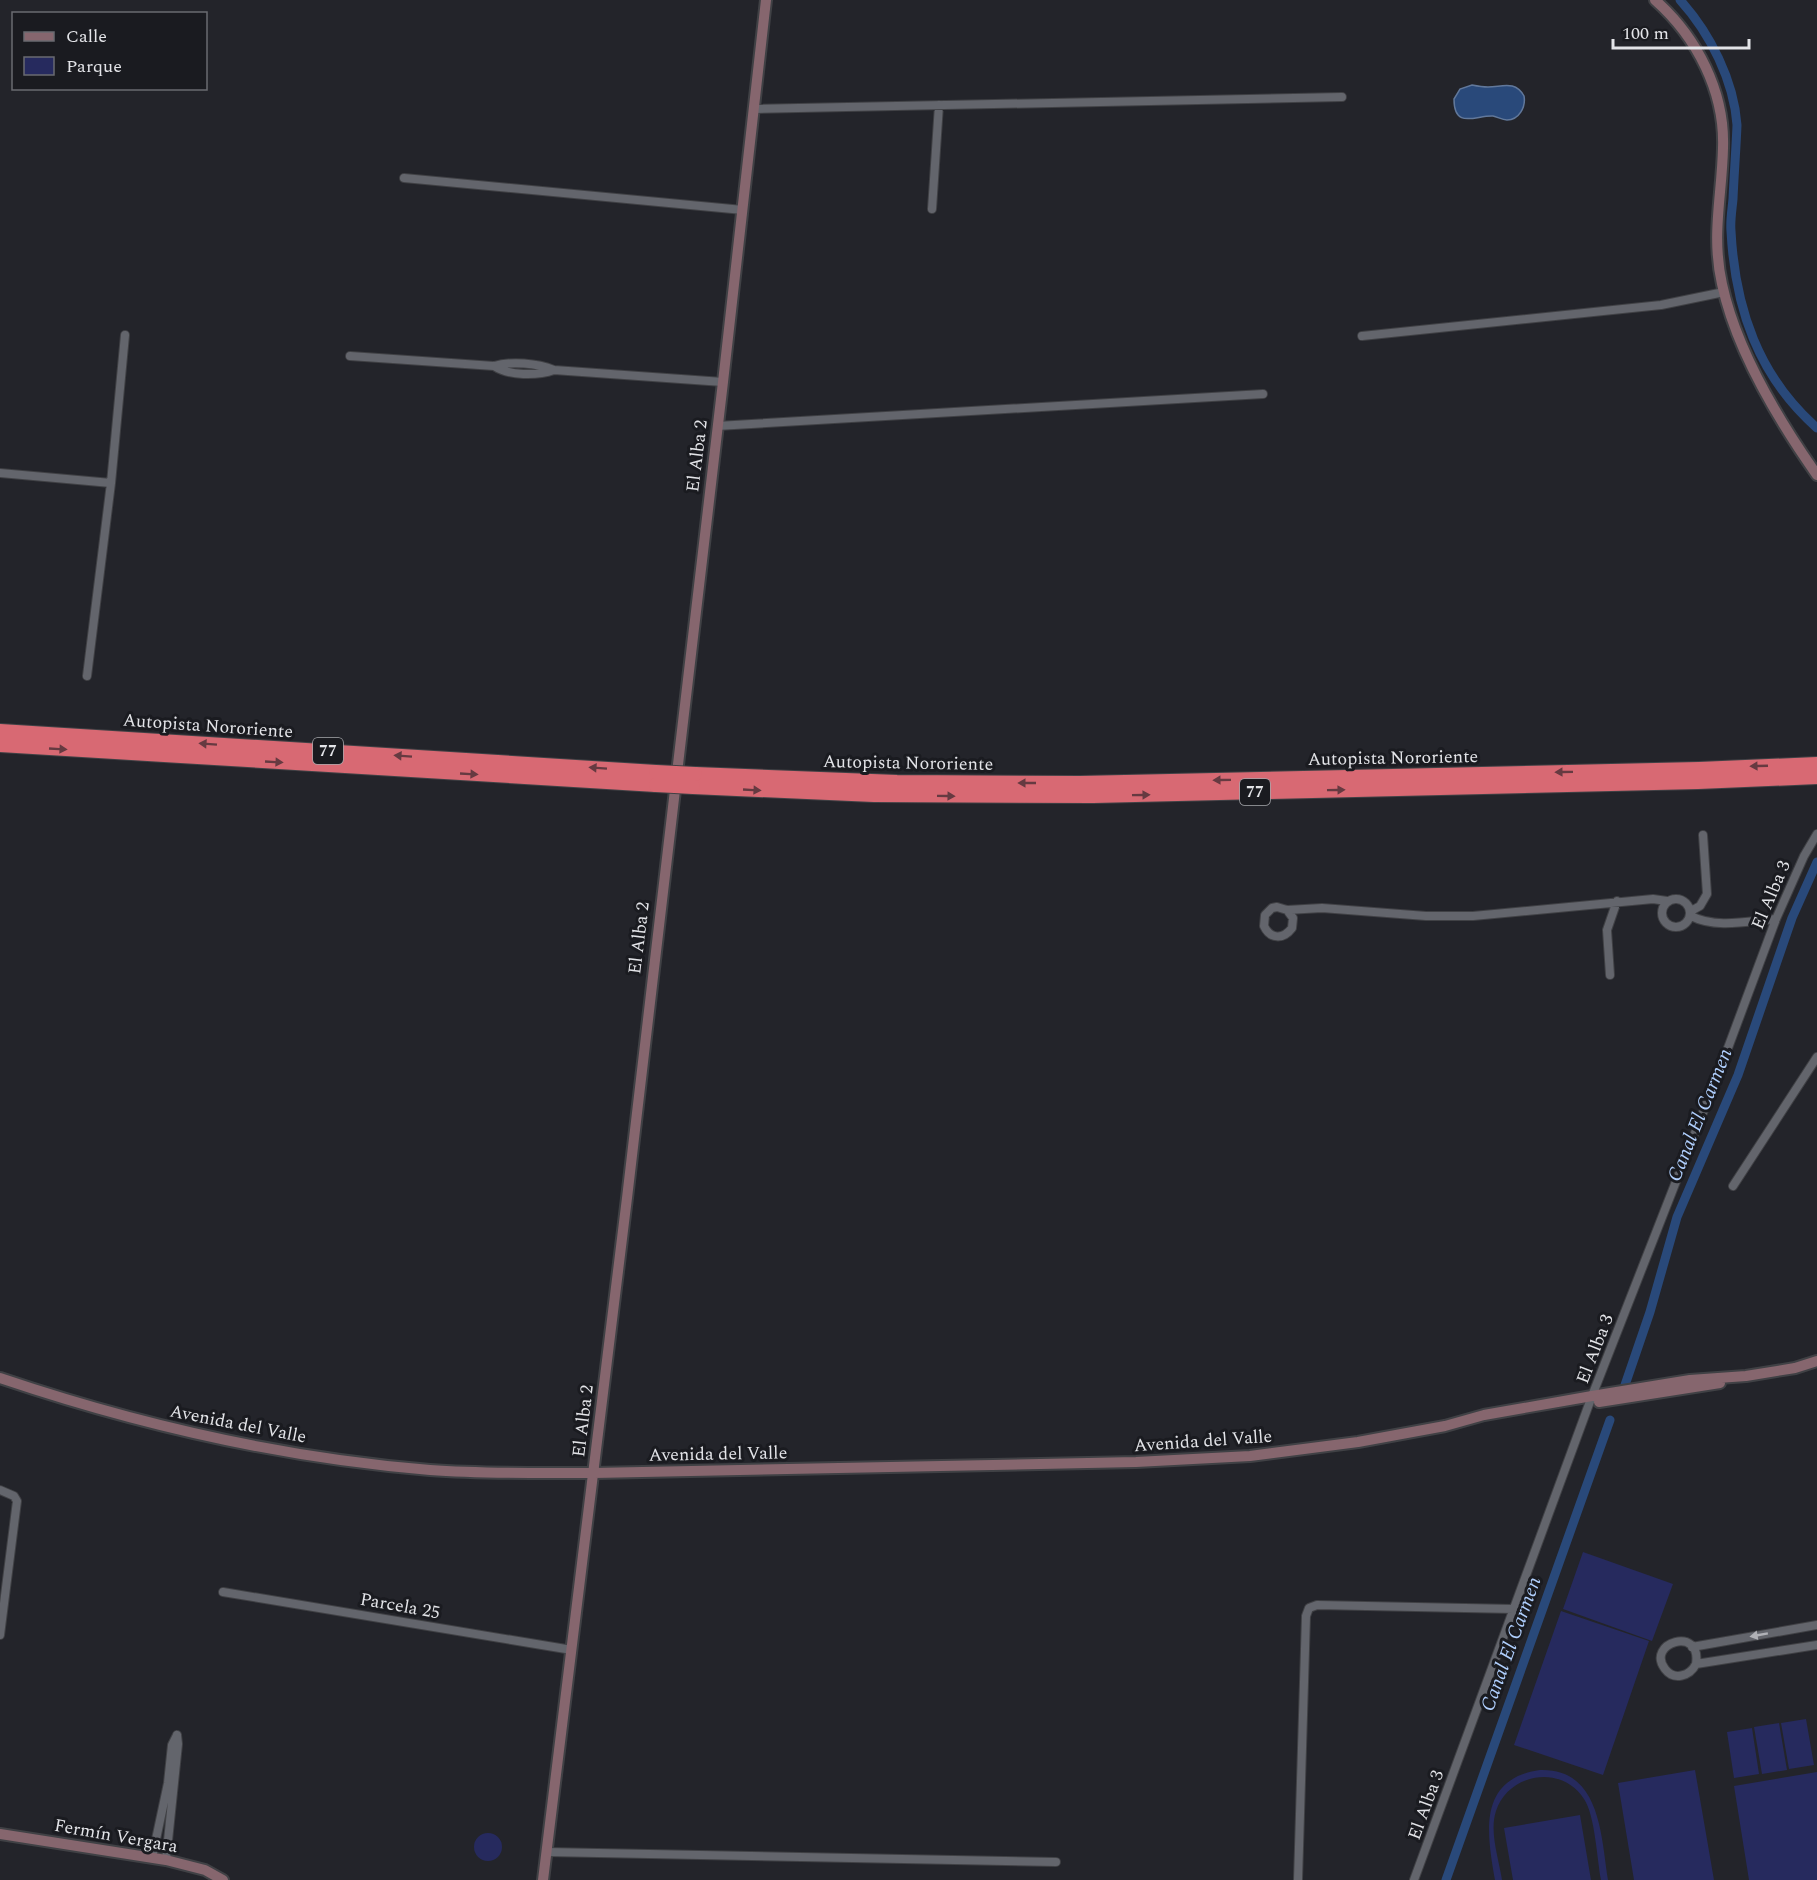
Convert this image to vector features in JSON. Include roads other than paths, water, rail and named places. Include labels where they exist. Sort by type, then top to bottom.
[{"type":"highway","name":"Autopista Nororiente","points":[[0,731],[656,778]]},
{"type":"highway","name":"Autopista Nororiente","points":[[0,745],[694,780],[862,795],[1081,796],[1687,783],[1817,777]]},
{"type":"highway","name":"Autopista Nororiente","points":[[694,780],[1068,783],[1699,769],[1817,764]]},
{"type":"street","name":"El Alba 2","points":[[543,1880],[594,1473],[766,0]]},
{"type":"street","points":[[1655,0],[1680,25],[1695,47],[1709,74],[1718,103],[1724,148],[1716,244],[1724,292],[1735,328],[1791,435],[1817,475]]},
{"type":"street","points":[[754,110],[1342,97]]},
{"type":"street","points":[[932,209],[939,105]]},
{"type":"street","points":[[404,178],[742,210]]},
{"type":"street","points":[[1362,336],[1661,305],[1724,292]]},
{"type":"street","points":[[87,676],[111,483],[125,335]]},
{"type":"street","points":[[350,356],[494,366],[506,363],[533,365],[554,370],[723,382]]},
{"type":"street","points":[[717,426],[1263,394]]},
{"type":"street","points":[[0,474],[111,483]]},
{"type":"street","name":"El Alba 3","points":[[1414,1880],[1591,1400],[1776,919],[1804,856],[1817,834]]},
{"type":"street","points":[[1667,901],[1664,904],[1663,915],[1670,925],[1679,926],[1686,924],[1707,894],[1704,835]]},
{"type":"street","points":[[1287,909],[1293,918],[1292,928],[1285,936],[1270,934],[1264,926],[1265,915],[1277,907],[1426,916],[1473,916],[1653,898],[1667,901],[1679,900],[1689,907],[1691,914],[1705,922],[1776,919]]},
{"type":"street","points":[[1610,975],[1608,930],[1617,901]]},
{"type":"street","points":[[1733,1186],[1817,1057]]},
{"type":"street","name":"Avenida del Valle","points":[[0,1379],[119,1415],[231,1442],[301,1454],[432,1470],[594,1473],[1188,1460],[1322,1447],[1445,1426],[1459,1426],[1591,1400],[1707,1386],[1746,1376],[1795,1368],[1817,1361]]},
{"type":"street","name":"Avenida del Valle","points":[[1795,1368],[1817,1369]]},
{"type":"street","points":[[0,1490],[14,1496],[17,1501],[0,1635]]},
{"type":"street","name":"Parcela 25","points":[[223,1592],[572,1650]]},
{"type":"street","points":[[1298,1880],[1306,1616],[1309,1608],[1317,1605],[1514,1609]]},
{"type":"street","points":[[1692,1647],[1817,1626]]},
{"type":"street","points":[[1681,1641],[1696,1652],[1696,1664],[1689,1673],[1677,1676],[1666,1671],[1662,1662],[1664,1649],[1671,1643],[1681,1641]]},
{"type":"street","points":[[1696,1664],[1817,1645]]},
{"type":"street","points":[[152,1858],[168,1783],[172,1745],[177,1735],[166,1860]]},
{"type":"street","name":"Fermín Vergara","points":[[0,1834],[166,1860],[205,1870],[223,1880]]},
{"type":"street","points":[[547,1852],[1056,1862]]},
{"type":"water","points":[[1472,85],[1517,88],[1524,96],[1523,108],[1515,118],[1505,120],[1493,116],[1462,118],[1455,109],[1454,99],[1460,89]]},
{"type":"waterway","name":"Canal El Carmen","points":[[1680,0],[1701,27],[1719,58],[1735,108],[1737,125],[1731,227],[1733,259],[1744,313],[1753,339],[1779,386],[1817,428]]},
{"type":"waterway","name":"Canal El Carmen","points":[[1625,1385],[1650,1312],[1677,1217],[1738,1075],[1792,918],[1817,862]]},
{"type":"waterway","name":"Canal El Carmen","points":[[1446,1880],[1610,1420]]}]
